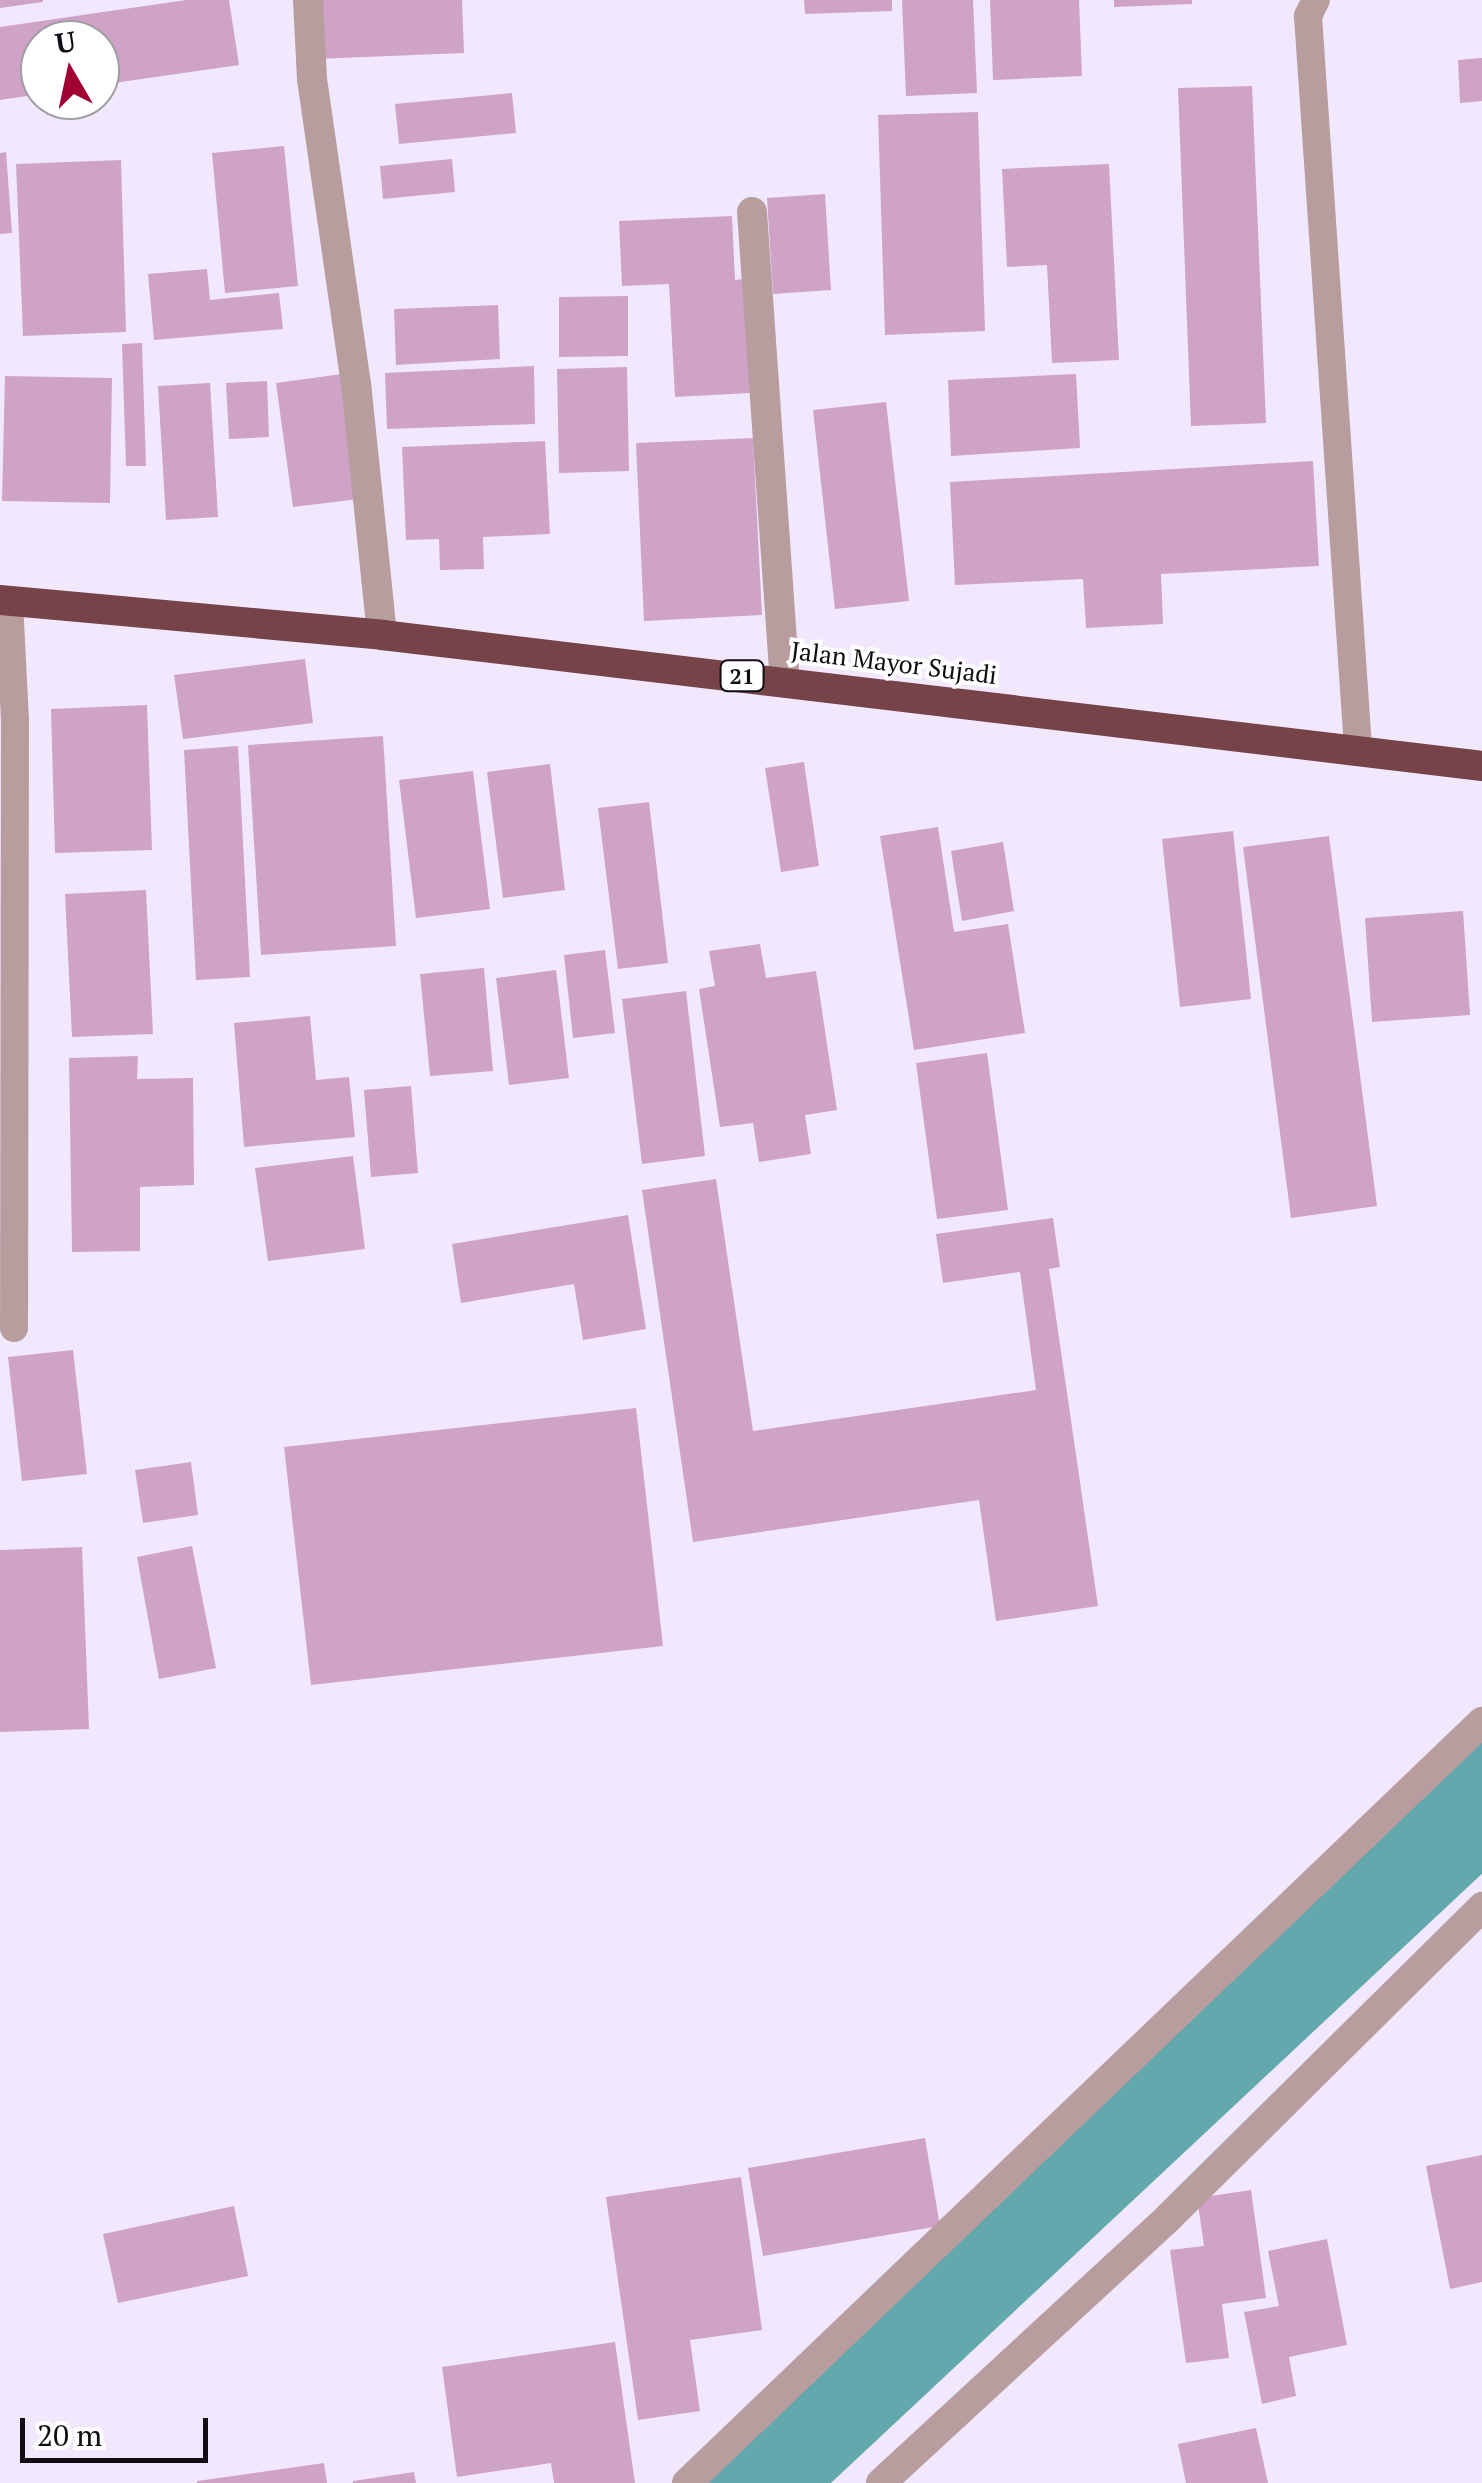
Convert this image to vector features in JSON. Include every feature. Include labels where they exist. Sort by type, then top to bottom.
[{"type":"highway","name":"Jalan Mayor Sujadi","points":[[5,601],[382,635],[1358,746],[1482,766]]},
{"type":"street","points":[[308,0],[312,80],[356,383],[382,635]]},
{"type":"street","points":[[752,212],[784,681]]},
{"type":"street","points":[[687,2483],[1482,1722]]},
{"type":"street","points":[[881,2483],[1170,2217],[1482,1906]]},
{"type":"lane","points":[[1316,0],[1308,16],[1358,746]]},
{"type":"lane","points":[[5,601],[15,720],[14,1328]]},
{"type":"building","points":[[0,0],[43,0],[43,2],[0,8]]},
{"type":"building","points":[[186,0],[229,0],[239,65],[120,82],[120,20],[48,20]]},
{"type":"building","points":[[314,0],[462,0],[464,53],[316,59]]},
{"type":"building","points":[[804,0],[892,0],[892,11],[805,14]]},
{"type":"building","points":[[902,0],[973,0],[977,93],[906,96]]},
{"type":"building","points":[[990,0],[1079,0],[1082,76],[993,80]]},
{"type":"building","points":[[1114,0],[1192,0],[1192,4],[1114,7]]},
{"type":"building","points":[[20,24],[20,97],[0,100],[0,27]]},
{"type":"building","points":[[1482,58],[1482,101],[1460,103],[1458,60]]},
{"type":"building","points":[[1252,86],[1266,423],[1191,426],[1178,88]]},
{"type":"building","points":[[512,93],[516,133],[399,144],[395,104]]},
{"type":"building","points":[[978,112],[985,331],[885,335],[878,115]]},
{"type":"building","points":[[284,146],[298,286],[225,293],[212,153]]},
{"type":"building","points":[[6,152],[12,233],[0,234],[0,153]]},
{"type":"building","points":[[452,159],[455,192],[383,199],[380,166]]},
{"type":"building","points":[[121,160],[126,332],[23,336],[16,164]]},
{"type":"building","points":[[1109,164],[1119,360],[1052,363],[1047,265],[1007,267],[1002,169]]},
{"type":"building","points":[[825,194],[831,290],[773,294],[767,198]]},
{"type":"building","points":[[732,216],[735,280],[744,279],[750,393],[675,397],[669,284],[622,286],[619,221]]},
{"type":"building","points":[[207,269],[210,300],[279,293],[283,329],[154,340],[148,274]]},
{"type":"building","points":[[628,296],[628,356],[559,357],[559,297]]},
{"type":"building","points":[[498,305],[500,359],[396,365],[394,309]]},
{"type":"building","points":[[142,343],[146,466],[126,466],[122,344]]},
{"type":"building","points":[[534,366],[535,424],[387,429],[385,373]]},
{"type":"building","points":[[627,367],[629,471],[559,473],[557,369]]},
{"type":"building","points":[[342,374],[359,499],[293,507],[276,383]]},
{"type":"building","points":[[1076,374],[1080,448],[951,456],[948,380]]},
{"type":"building","points":[[5,376],[112,378],[110,503],[2,501]]},
{"type":"building","points":[[267,381],[269,437],[229,439],[226,383]]},
{"type":"building","points":[[210,383],[218,517],[166,520],[158,386]]},
{"type":"building","points":[[886,402],[909,601],[835,609],[813,410]]},
{"type":"building","points":[[753,438],[762,615],[644,621],[636,443]]},
{"type":"building","points":[[545,441],[550,534],[483,537],[484,569],[440,570],[439,539],[406,540],[402,447]]},
{"type":"building","points":[[1313,461],[1319,566],[1161,574],[1163,624],[1086,628],[1083,579],[955,585],[950,482]]},
{"type":"building","points":[[305,659],[313,723],[183,739],[174,675]]},
{"type":"building","points":[[147,705],[152,850],[55,853],[51,709]]},
{"type":"building","points":[[383,736],[396,946],[261,955],[248,745]]},
{"type":"building","points":[[238,746],[250,977],[196,980],[184,750]]},
{"type":"building","points":[[804,762],[819,866],[781,872],[765,768]]},
{"type":"building","points":[[550,764],[565,890],[503,898],[487,772]]},
{"type":"building","points":[[473,771],[490,909],[416,918],[399,780]]},
{"type":"building","points":[[649,802],[668,963],[618,969],[598,808]]},
{"type":"building","points":[[938,827],[954,932],[1008,924],[1025,1033],[914,1050],[880,836]]},
{"type":"building","points":[[1233,831],[1251,999],[1180,1007],[1162,839]]},
{"type":"building","points":[[1329,836],[1377,1206],[1291,1218],[1243,847]]},
{"type":"building","points":[[1003,842],[1014,911],[962,921],[951,851]]},
{"type":"building","points":[[146,890],[153,1034],[72,1037],[65,894]]},
{"type":"building","points":[[1463,911],[1470,1015],[1372,1022],[1365,918]]},
{"type":"building","points":[[760,944],[766,978],[816,971],[837,1110],[805,1115],[811,1154],[759,1162],[753,1123],[720,1127],[699,989],[715,986],[709,951]]},
{"type":"building","points":[[605,950],[615,1033],[573,1038],[564,955]]},
{"type":"building","points":[[484,968],[493,1071],[430,1076],[420,974]]},
{"type":"building","points":[[556,970],[569,1078],[509,1085],[496,978]]},
{"type":"building","points":[[686,991],[705,1156],[642,1164],[622,999]]},
{"type":"building","points":[[310,1016],[316,1080],[349,1077],[355,1137],[244,1147],[234,1023]]},
{"type":"building","points":[[987,1053],[1008,1210],[937,1219],[916,1063]]},
{"type":"building","points":[[138,1056],[137,1079],[193,1078],[194,1185],[140,1187],[140,1251],[72,1252],[69,1058]]},
{"type":"building","points":[[411,1086],[418,1173],[371,1177],[364,1090]]},
{"type":"building","points":[[353,1156],[365,1249],[268,1261],[255,1168]]},
{"type":"building","points":[[716,1179],[753,1431],[1036,1390],[1020,1272],[943,1283],[936,1234],[1053,1218],[1060,1267],[1049,1269],[1098,1606],[996,1621],[979,1500],[693,1542],[642,1190]]},
{"type":"building","points":[[628,1215],[646,1329],[583,1340],[574,1284],[461,1303],[452,1244]]},
{"type":"building","points":[[73,1350],[87,1474],[22,1481],[8,1357]]},
{"type":"building","points":[[636,1408],[663,1646],[311,1685],[284,1447]]},
{"type":"building","points":[[191,1462],[198,1515],[143,1523],[135,1470]]},
{"type":"building","points":[[192,1546],[216,1668],[159,1679],[137,1557]]},
{"type":"building","points":[[82,1547],[89,1729],[0,1732],[0,1550]]},
{"type":"building","points":[[925,2138],[940,2226],[763,2256],[748,2168]]},
{"type":"building","points":[[1482,2155],[1482,2282],[1450,2289],[1426,2166]]},
{"type":"building","points":[[741,2177],[762,2330],[690,2340],[700,2411],[638,2420],[606,2197]]},
{"type":"building","points":[[1251,2190],[1266,2298],[1222,2304],[1229,2358],[1186,2363],[1170,2250],[1204,2246],[1197,2198]]},
{"type":"building","points":[[234,2206],[248,2276],[118,2303],[103,2234]]},
{"type":"building","points":[[1327,2239],[1347,2345],[1289,2357],[1296,2396],[1262,2404],[1244,2312],[1279,2306],[1268,2251]]},
{"type":"building","points":[[615,2342],[635,2483],[554,2483],[551,2463],[457,2477],[442,2367]]},
{"type":"building","points":[[1256,2428],[1268,2483],[1186,2483],[1178,2444]]},
{"type":"building","points":[[324,2463],[327,2483],[197,2483],[197,2481]]},
{"type":"building","points":[[414,2472],[416,2483],[353,2483],[353,2481]]},
{"type":"waterway","points":[[749,2483],[1482,1797]]}]
